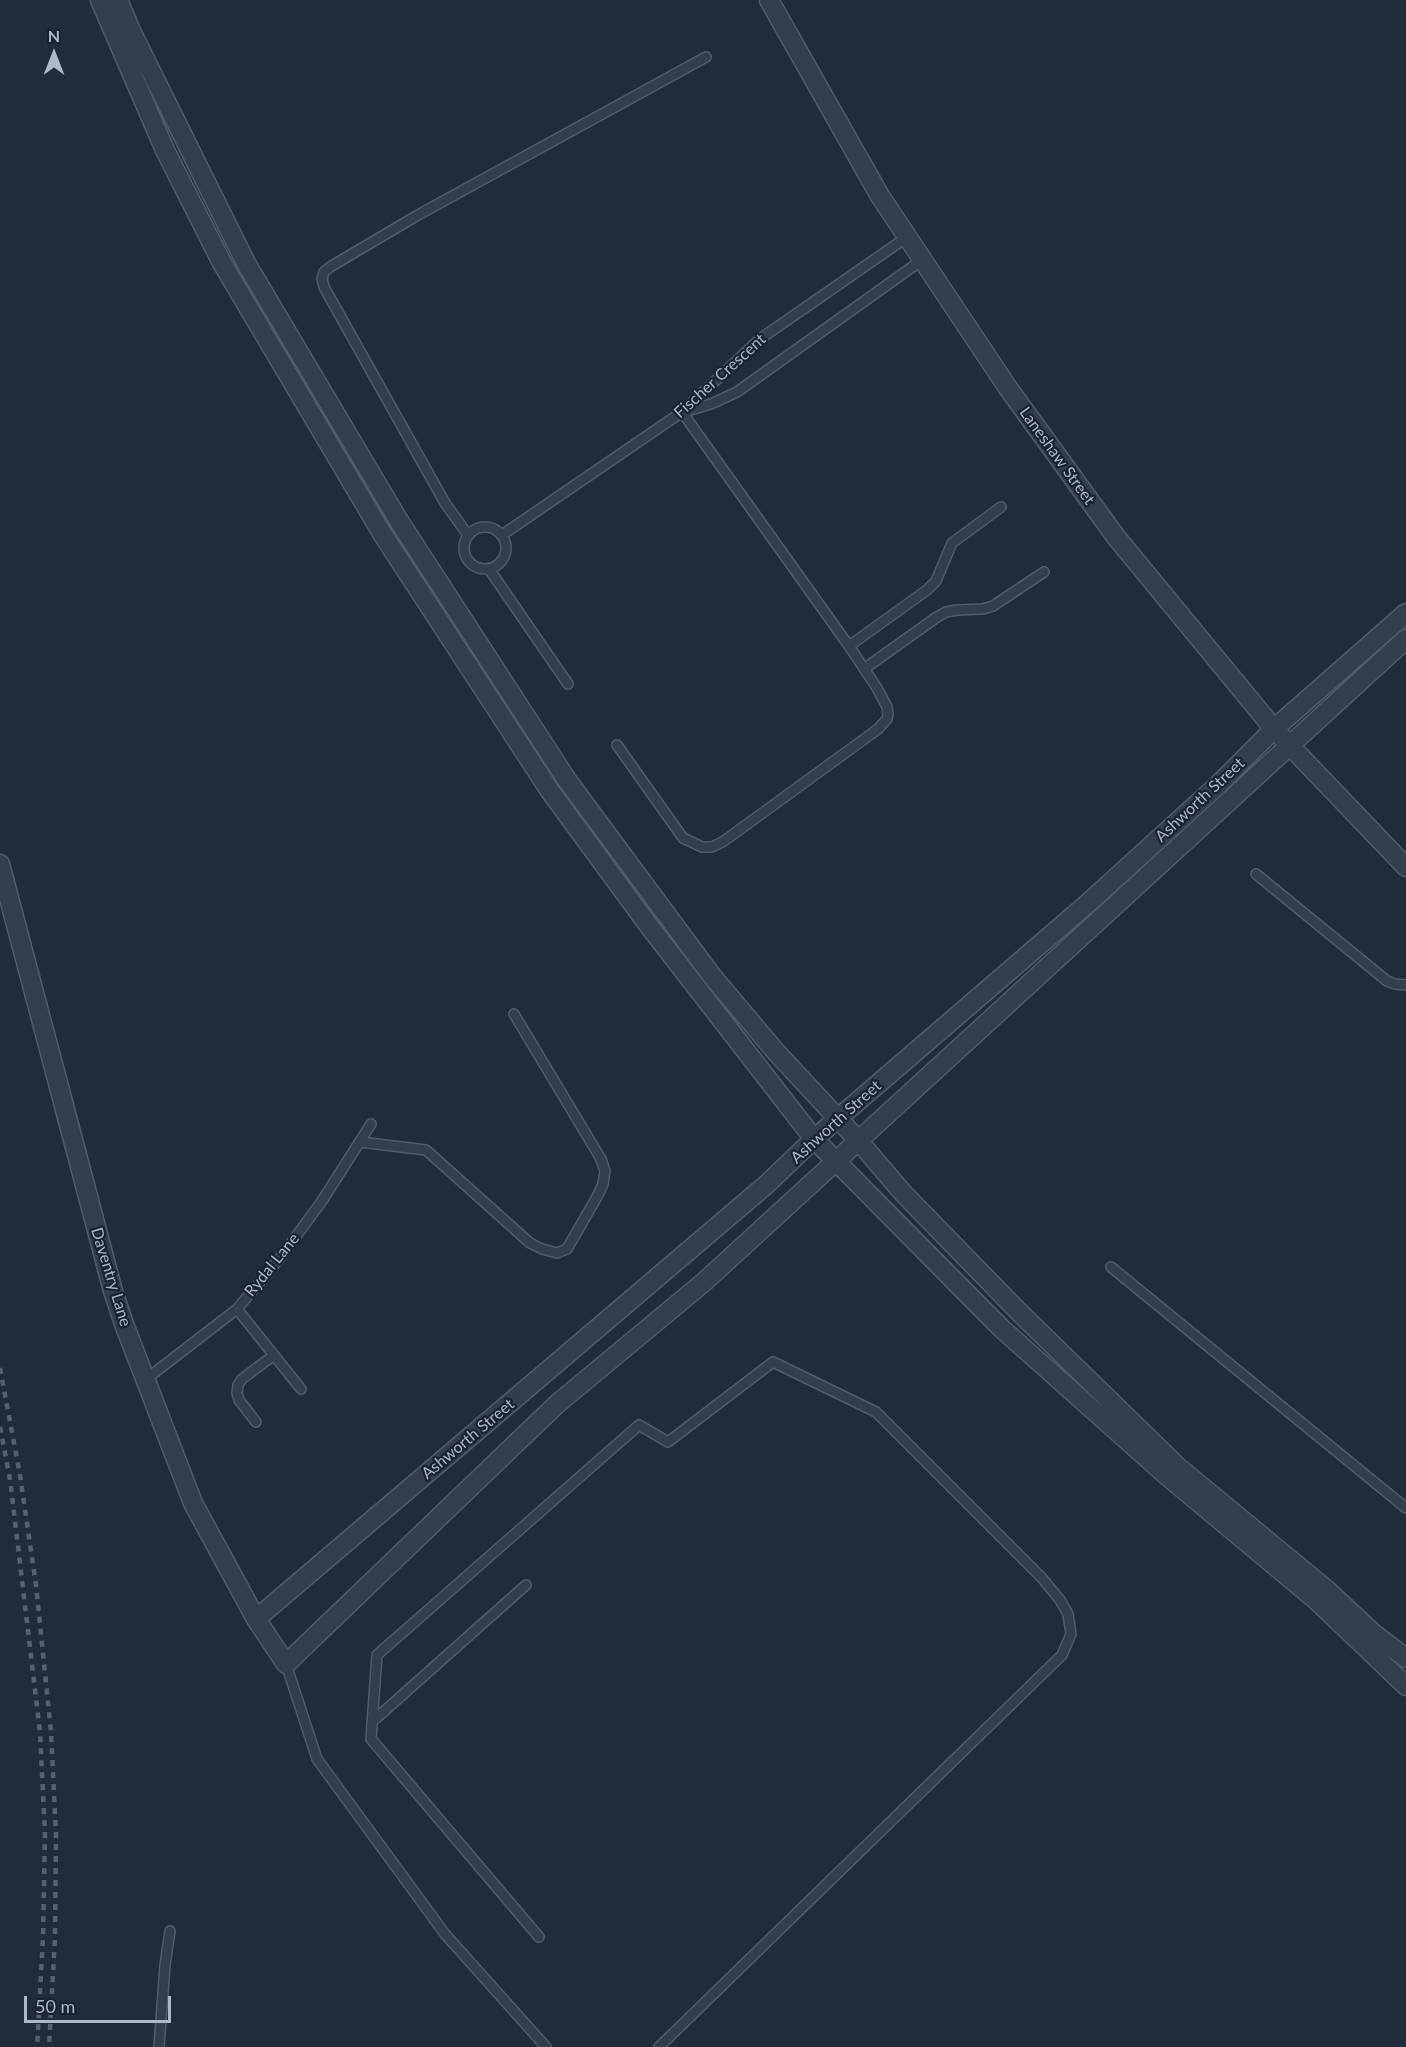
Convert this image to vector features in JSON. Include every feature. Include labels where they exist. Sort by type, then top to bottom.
[{"type":"street","points":[[100,0],[165,150],[222,263],[383,534],[550,791],[650,926],[814,1139],[1010,1336],[1166,1475],[1406,1658]]},
{"type":"street","points":[[118,0],[131,32],[246,262],[399,521],[567,780],[712,976],[776,1052],[857,1139],[903,1193],[1020,1313],[1178,1467],[1321,1595],[1406,1686]]},
{"type":"street","name":"Laneshaw Street","points":[[769,0],[880,196],[1008,388],[1116,537],[1274,729],[1406,867]]},
{"type":"street","name":"Ashworth Street","points":[[256,1619],[767,1185],[814,1139],[1087,904],[1218,785],[1274,729],[1406,613]]},
{"type":"street","name":"Ashworth Street","points":[[286,1664],[557,1404],[704,1282],[857,1139],[1406,639]]},
{"type":"street","name":"Daventry Lane","points":[[0,864],[113,1291],[193,1503],[256,1619],[286,1664]]},
{"type":"lane","points":[[468,535],[445,503],[330,297],[322,279],[324,272],[418,215],[706,57]]},
{"type":"lane","name":"Fischer Crescent","points":[[502,536],[682,412],[759,339],[908,237]]},
{"type":"lane","points":[[617,746],[684,838],[702,848],[712,847],[724,841],[882,725],[887,719],[887,707],[849,646],[682,412],[711,404],[737,392],[922,260]]},
{"type":"lane","points":[[849,646],[927,590],[936,581],[952,543],[1001,507]]},
{"type":"lane","points":[[481,527],[497,530],[506,543],[503,560],[489,569],[472,565],[464,551],[464,543],[468,535],[481,527]]},
{"type":"lane","points":[[489,569],[568,684]]},
{"type":"lane","points":[[864,669],[946,612],[993,606],[1044,572]]},
{"type":"lane","points":[[1256,874],[1387,981],[1406,985]]},
{"type":"lane","points":[[360,1142],[426,1150],[530,1243],[557,1253],[567,1249],[598,1195],[605,1171],[601,1160],[514,1014]]},
{"type":"lane","name":"Rydal Lane","points":[[145,1380],[237,1309],[280,1258],[322,1201],[371,1124]]},
{"type":"lane","points":[[1111,1267],[1406,1508]]},
{"type":"lane","points":[[237,1309],[301,1389]]},
{"type":"lane","points":[[256,1422],[239,1400],[238,1385],[274,1355]]},
{"type":"lane","points":[[539,1937],[371,1739],[377,1655],[639,1425],[668,1442],[773,1362],[876,1412],[1042,1578],[1068,1614],[1071,1634],[1062,1655],[659,2047]]},
{"type":"lane","points":[[372,1722],[526,1585]]},
{"type":"lane","points":[[286,1664],[317,1759],[445,1934],[546,2047]]},
{"type":"lane","points":[[159,2047],[170,1931]]},
{"type":"railway","points":[[0,1368],[20,1475],[36,1585],[51,1732],[56,1834],[55,1938],[49,2047]]},
{"type":"railway","points":[[0,1427],[10,1479],[40,1732],[45,1835],[43,1938],[37,2047]]}]
